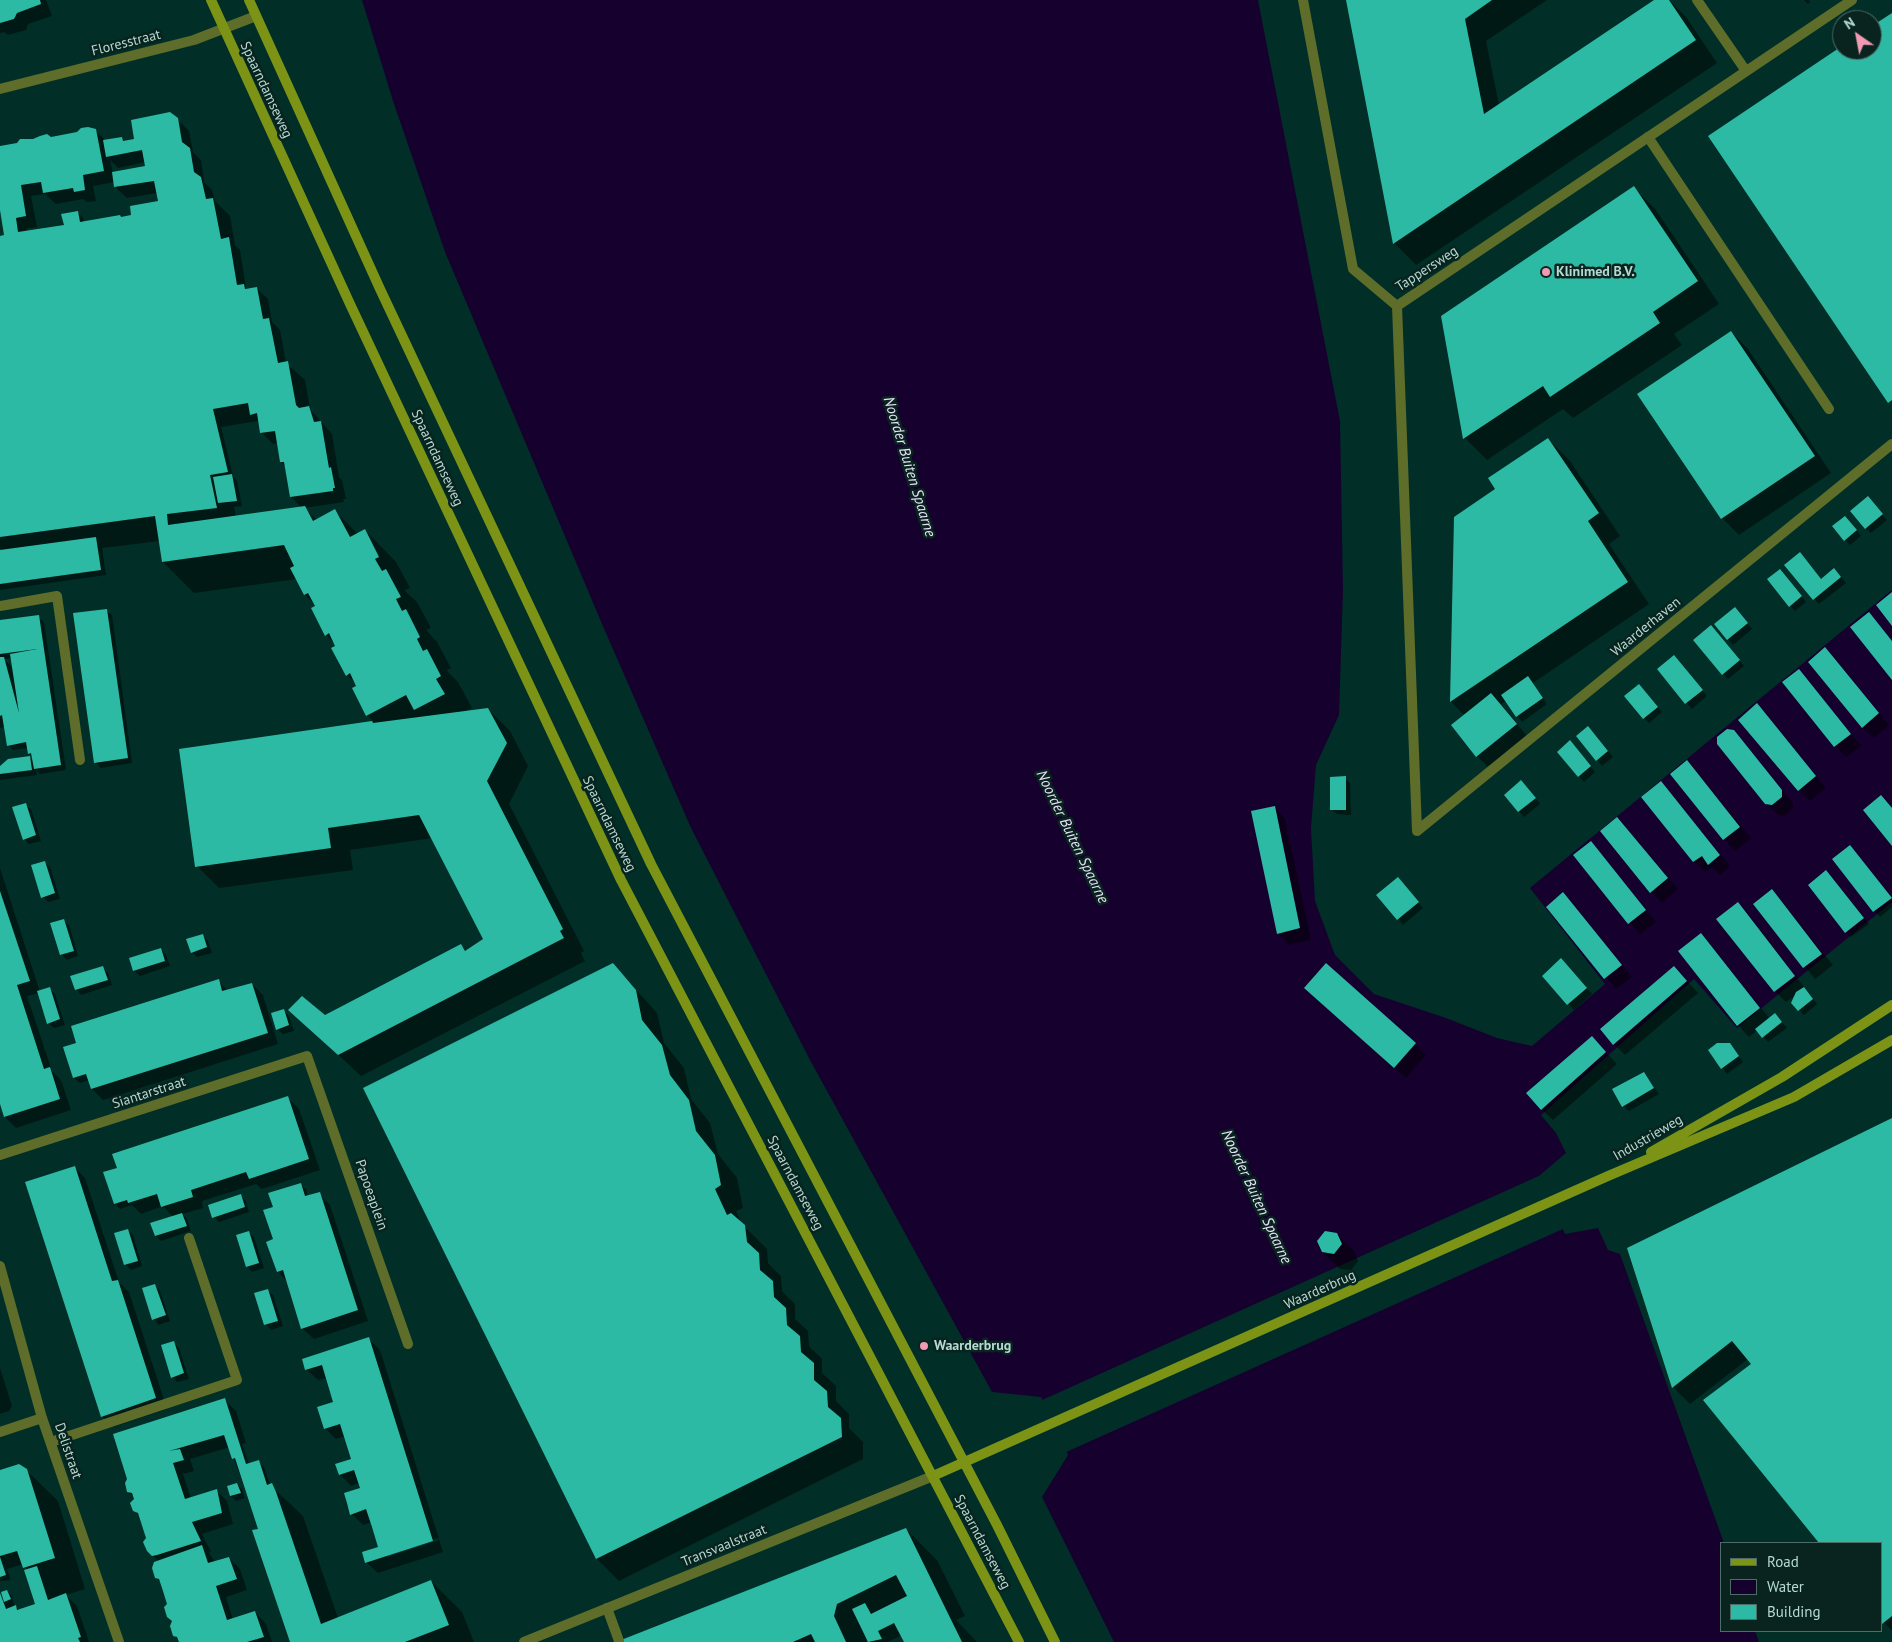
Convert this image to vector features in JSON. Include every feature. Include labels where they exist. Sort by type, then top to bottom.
[{"type":"main road","name":"Spaarndamseweg","points":[[211,0],[535,701],[620,880],[1019,1642]]},
{"type":"main road","name":"Spaarndamseweg","points":[[249,0],[380,289],[650,864],[964,1462],[1055,1642]]},
{"type":"main road","name":"Industrieweg","points":[[1608,1176],[1782,1077],[1892,1005]]},
{"type":"main road","name":"Industrieweg","points":[[1608,1176],[1794,1097],[1892,1040]]},
{"type":"main road","name":"Waarderbrug","points":[[933,1476],[1608,1176]]},
{"type":"street","name":"Tappersweg","points":[[1303,0],[1354,269],[1397,306],[1852,0]]},
{"type":"street","points":[[1697,0],[1746,71]]},
{"type":"street","name":"Floresstraat","points":[[0,89],[194,40],[256,16]]},
{"type":"street","points":[[1648,137],[1829,409]]},
{"type":"street","name":"Waarderhaven","points":[[1397,306],[1417,831],[1892,444]]},
{"type":"street","points":[[0,606],[57,596],[80,760]]},
{"type":"street","name":"Siantarstraat","points":[[0,1155],[307,1056]]},
{"type":"street","name":"Papoeaplein","points":[[307,1056],[408,1344]]},
{"type":"street","points":[[51,1442],[236,1380],[190,1238]]},
{"type":"street","name":"Delistraat","points":[[0,1266],[42,1418],[118,1642]]},
{"type":"street","points":[[0,1432],[42,1418]]},
{"type":"street","name":"Transvaalstraat","points":[[524,1642],[933,1476]]},
{"type":"street","points":[[607,1608],[619,1641]]},
{"type":"water","name":"Noorder Buiten Spaarne","points":[[362,0],[1258,0],[1340,421],[1343,590],[1339,715],[1316,765],[1311,828],[1315,901],[1335,955],[1374,994],[1446,1018],[1497,1038],[1532,1046],[1605,984],[1530,888],[1892,590],[1892,902],[1737,1028],[1694,979],[1541,1115],[1556,1133],[1566,1153],[1539,1176],[1565,1234],[1598,1228],[1608,1250],[1620,1254],[1724,1542],[1720,1542],[1720,1632],[1755,1632],[1759,1642],[1114,1642],[1042,1497],[1068,1455],[1041,1397],[992,1392],[810,1060],[691,828],[602,624],[445,252],[393,101]]},
{"type":"pier","points":[[1541,1175],[1565,1228],[1064,1453],[1040,1401]]},
{"type":"building","points":[[0,0],[40,0],[41,4],[17,13],[14,19],[0,23]]},
{"type":"building","points":[[1346,0],[1492,0],[1465,19],[1484,114],[1654,0],[1669,0],[1696,40],[1393,244]]},
{"type":"building","points":[[1892,13],[1892,400],[1888,403],[1708,136],[1832,53],[1832,60],[1882,60],[1882,20]]},
{"type":"building","points":[[170,112],[178,118],[182,142],[190,148],[194,172],[201,177],[206,199],[213,198],[221,239],[229,237],[237,285],[244,284],[245,289],[257,287],[263,319],[269,318],[278,363],[288,361],[296,405],[299,408],[309,406],[314,422],[321,421],[329,468],[331,467],[335,488],[333,488],[333,491],[290,497],[284,462],[280,462],[275,431],[260,433],[257,413],[250,415],[248,403],[213,409],[228,472],[210,475],[217,508],[167,514],[168,525],[305,506],[313,521],[335,509],[350,537],[365,529],[379,557],[375,559],[382,571],[386,569],[401,597],[396,599],[402,611],[406,609],[420,637],[417,639],[423,651],[427,649],[441,676],[436,679],[445,694],[414,710],[406,695],[366,716],[352,688],[356,686],[350,673],[346,676],[331,648],[335,646],[329,633],[325,636],[311,608],[315,606],[308,593],[304,595],[290,568],[294,566],[284,545],[162,562],[155,516],[0,537],[0,236],[4,235],[0,210],[0,146],[17,143],[20,139],[33,139],[47,134],[51,137],[77,132],[81,128],[96,129],[104,171],[83,175],[85,190],[74,192],[73,188],[43,193],[41,182],[21,185],[26,216],[16,218],[18,232],[64,225],[61,214],[78,211],[80,222],[131,215],[130,206],[158,201],[154,181],[114,187],[112,172],[145,166],[142,150],[106,157],[103,140],[122,137],[123,141],[134,139],[131,120]]},
{"type":"building","points":[[1634,186],[1698,281],[1653,312],[1660,323],[1550,397],[1543,386],[1463,439],[1441,316]]},
{"type":"building","points":[[1731,331],[1815,456],[1721,519],[1637,394]]},
{"type":"building","points":[[1548,438],[1599,513],[1588,521],[1628,582],[1450,702],[1454,517],[1495,489],[1488,478]]},
{"type":"building","points":[[232,474],[237,501],[218,503],[213,477]]},
{"type":"building","points":[[1868,496],[1883,514],[1865,529],[1850,511]]},
{"type":"building","points":[[1845,516],[1857,530],[1844,541],[1832,526]]},
{"type":"building","points":[[96,537],[101,570],[0,584],[0,550]]},
{"type":"building","points":[[1800,552],[1821,579],[1834,568],[1841,577],[1813,600],[1784,565]]},
{"type":"building","points":[[1780,569],[1802,596],[1789,607],[1767,579]]},
{"type":"building","points":[[1892,592],[1892,626],[1876,605]]},
{"type":"building","points":[[1735,607],[1748,623],[1727,640],[1714,624]]},
{"type":"building","points":[[107,609],[128,758],[94,763],[73,613]]},
{"type":"building","points":[[1869,612],[1892,641],[1892,680],[1850,627]]},
{"type":"building","points":[[39,615],[61,765],[34,769],[31,753],[28,754],[26,742],[7,746],[2,715],[0,716],[0,657],[4,657],[19,713],[10,654],[37,649],[0,654],[0,620]]},
{"type":"building","points":[[1711,625],[1740,660],[1722,675],[1693,640]]},
{"type":"building","points":[[1825,647],[1879,713],[1862,728],[1808,662]]},
{"type":"building","points":[[1674,655],[1703,690],[1685,704],[1657,669]]},
{"type":"building","points":[[1799,669],[1851,734],[1834,747],[1782,682]]},
{"type":"building","points":[[1528,676],[1543,698],[1516,717],[1501,695]]},
{"type":"building","points":[[1639,684],[1658,707],[1643,719],[1624,696]]},
{"type":"building","points":[[1491,693],[1517,724],[1476,757],[1451,725]]},
{"type":"building","points":[[1757,703],[1816,776],[1798,791],[1738,720]]},
{"type":"building","points":[[488,708],[507,743],[487,781],[563,929],[560,931],[564,938],[338,1055],[288,1010],[302,996],[325,1015],[461,944],[465,951],[483,939],[419,815],[328,828],[331,848],[195,867],[179,749],[372,721],[373,723]]},
{"type":"building","points":[[1588,726],[1608,751],[1596,761],[1576,736]]},
{"type":"building","points":[[1727,729],[1734,730],[1782,790],[1782,797],[1772,805],[1765,804],[1717,744],[1717,737]]},
{"type":"building","points":[[1570,740],[1591,766],[1578,777],[1557,752]]},
{"type":"building","points":[[30,756],[32,770],[0,774],[0,766],[8,759]]},
{"type":"building","points":[[1687,760],[1740,827],[1723,840],[1670,774]]},
{"type":"building","points":[[1346,776],[1346,810],[1330,810],[1330,777]]},
{"type":"building","points":[[1521,780],[1536,798],[1518,812],[1504,795]]},
{"type":"building","points":[[1661,781],[1720,855],[1708,865],[1702,856],[1693,862],[1641,797]]},
{"type":"building","points":[[1881,795],[1892,808],[1892,846],[1863,810]]},
{"type":"building","points":[[26,803],[36,835],[23,840],[12,807]]},
{"type":"building","points":[[1275,806],[1300,928],[1277,934],[1251,811]]},
{"type":"building","points":[[1617,817],[1668,878],[1650,893],[1600,831]]},
{"type":"building","points":[[1591,841],[1646,910],[1628,924],[1573,855]]},
{"type":"building","points":[[1850,845],[1892,898],[1873,912],[1832,859]]},
{"type":"building","points":[[45,861],[55,893],[41,898],[31,865]]},
{"type":"building","points":[[1826,870],[1864,918],[1845,933],[1808,885]]},
{"type":"building","points":[[1398,877],[1419,902],[1397,920],[1376,895]]},
{"type":"building","points":[[1772,889],[1822,954],[1803,968],[1753,904]]},
{"type":"building","points":[[0,891],[30,981],[17,985],[44,1069],[50,1067],[60,1099],[4,1117],[0,1104]]},
{"type":"building","points":[[1563,892],[1622,965],[1604,979],[1546,907]]},
{"type":"building","points":[[1738,902],[1795,976],[1774,992],[1716,919]]},
{"type":"building","points":[[64,919],[74,951],[60,955],[50,923]]},
{"type":"building","points":[[1701,933],[1760,1008],[1737,1026],[1678,951]]},
{"type":"building","points":[[203,934],[207,947],[191,953],[186,939]]},
{"type":"building","points":[[161,948],[165,961],[133,971],[129,958]]},
{"type":"building","points":[[1561,958],[1587,988],[1567,1005],[1542,976]]},
{"type":"building","points":[[613,963],[636,990],[642,1020],[662,1045],[670,1075],[689,1100],[696,1131],[715,1155],[721,1185],[715,1189],[727,1215],[731,1213],[745,1225],[747,1242],[759,1253],[760,1270],[773,1281],[774,1297],[786,1308],[787,1325],[800,1336],[801,1352],[814,1363],[814,1380],[827,1391],[828,1407],[841,1418],[842,1437],[596,1559],[363,1088]]},
{"type":"building","points":[[1326,963],[1416,1043],[1394,1068],[1304,988]]},
{"type":"building","points":[[103,966],[108,980],[75,990],[70,976]]},
{"type":"building","points":[[1674,966],[1687,981],[1613,1045],[1600,1029]]},
{"type":"building","points":[[219,979],[222,991],[252,983],[268,1033],[91,1089],[86,1074],[73,1078],[63,1047],[76,1043],[71,1026]]},
{"type":"building","points":[[50,987],[60,1019],[47,1024],[37,991]]},
{"type":"building","points":[[1804,987],[1813,999],[1798,1011],[1791,1003],[1796,992]]},
{"type":"building","points":[[284,1009],[289,1025],[276,1030],[271,1013]]},
{"type":"building","points":[[1775,1013],[1782,1022],[1762,1038],[1755,1029]]},
{"type":"building","points":[[1592,1036],[1606,1052],[1541,1110],[1526,1093]]},
{"type":"building","points":[[1717,1043],[1730,1043],[1739,1056],[1721,1069],[1708,1050]]},
{"type":"building","points":[[1644,1072],[1654,1088],[1622,1107],[1612,1089]]},
{"type":"building","points":[[288,1096],[309,1159],[249,1179],[246,1172],[191,1190],[193,1197],[161,1207],[157,1194],[128,1203],[127,1200],[114,1204],[103,1172],[117,1168],[112,1154]]},
{"type":"building","points":[[1892,1118],[1892,1616],[1882,1624],[1882,1542],[1818,1542],[1703,1400],[1751,1364],[1732,1341],[1672,1388],[1627,1248]]},
{"type":"building","points":[[75,1166],[112,1281],[118,1280],[156,1398],[101,1417],[25,1182]]},
{"type":"building","points":[[301,1183],[305,1196],[320,1192],[358,1310],[301,1329],[283,1270],[277,1272],[266,1242],[273,1239],[263,1210],[273,1207],[268,1193]]},
{"type":"building","points":[[241,1194],[245,1207],[212,1218],[208,1205]]},
{"type":"building","points":[[182,1213],[187,1226],[155,1236],[150,1223]]},
{"type":"building","points":[[128,1229],[138,1261],[124,1265],[114,1233]]},
{"type":"building","points":[[249,1231],[259,1263],[246,1267],[236,1235]]},
{"type":"building","points":[[1325,1231],[1337,1233],[1342,1244],[1334,1254],[1322,1252],[1317,1241]]},
{"type":"building","points":[[155,1284],[166,1315],[152,1320],[142,1288]]},
{"type":"building","points":[[268,1289],[278,1321],[264,1325],[254,1293]]},
{"type":"building","points":[[369,1337],[433,1541],[365,1563],[362,1552],[378,1547],[372,1527],[366,1509],[350,1515],[344,1493],[360,1488],[354,1470],[339,1475],[335,1464],[351,1459],[340,1424],[324,1429],[317,1407],[333,1402],[322,1365],[305,1370],[302,1359]]},
{"type":"building","points":[[174,1341],[184,1373],[171,1378],[161,1345]]},
{"type":"building","points":[[225,1398],[246,1464],[259,1460],[267,1485],[272,1483],[276,1492],[321,1624],[431,1580],[449,1625],[405,1642],[290,1642],[252,1530],[258,1529],[235,1458],[232,1459],[224,1435],[169,1451],[180,1449],[184,1460],[173,1463],[185,1499],[217,1489],[222,1513],[192,1522],[201,1541],[152,1556],[147,1551],[143,1542],[146,1538],[138,1513],[133,1511],[130,1503],[134,1499],[132,1493],[127,1492],[125,1483],[127,1479],[113,1434]]},
{"type":"building","points":[[19,1464],[27,1469],[55,1558],[23,1568],[17,1551],[0,1556],[0,1470]]},
{"type":"building","points":[[237,1483],[241,1493],[230,1496],[227,1486]]},
{"type":"building","points":[[906,1528],[962,1642],[904,1642],[894,1623],[878,1631],[882,1639],[868,1642],[852,1609],[865,1603],[871,1614],[907,1596],[896,1575],[837,1604],[834,1616],[846,1642],[815,1642],[811,1634],[793,1642],[616,1642]]},
{"type":"building","points":[[202,1545],[208,1563],[229,1557],[237,1579],[216,1586],[227,1620],[255,1611],[264,1637],[247,1642],[179,1642],[177,1637],[173,1636],[170,1626],[172,1621],[167,1617],[164,1607],[167,1604],[163,1591],[159,1579],[155,1578],[152,1568],[154,1562]]},
{"type":"building","points":[[0,1557],[6,1575],[0,1577]]},
{"type":"building","points":[[37,1566],[48,1600],[66,1593],[81,1637],[78,1638],[80,1642],[0,1642],[0,1593],[6,1609],[16,1605],[17,1610],[35,1604],[24,1570]]},
{"type":"building","points":[[7,1590],[11,1599],[4,1602],[1,1592]]},
{"type":"place","name":"Klinimed B.V.","points":[[1546,272]]},
{"type":"place","name":"Waarderbrug","points":[[924,1346]]}]
